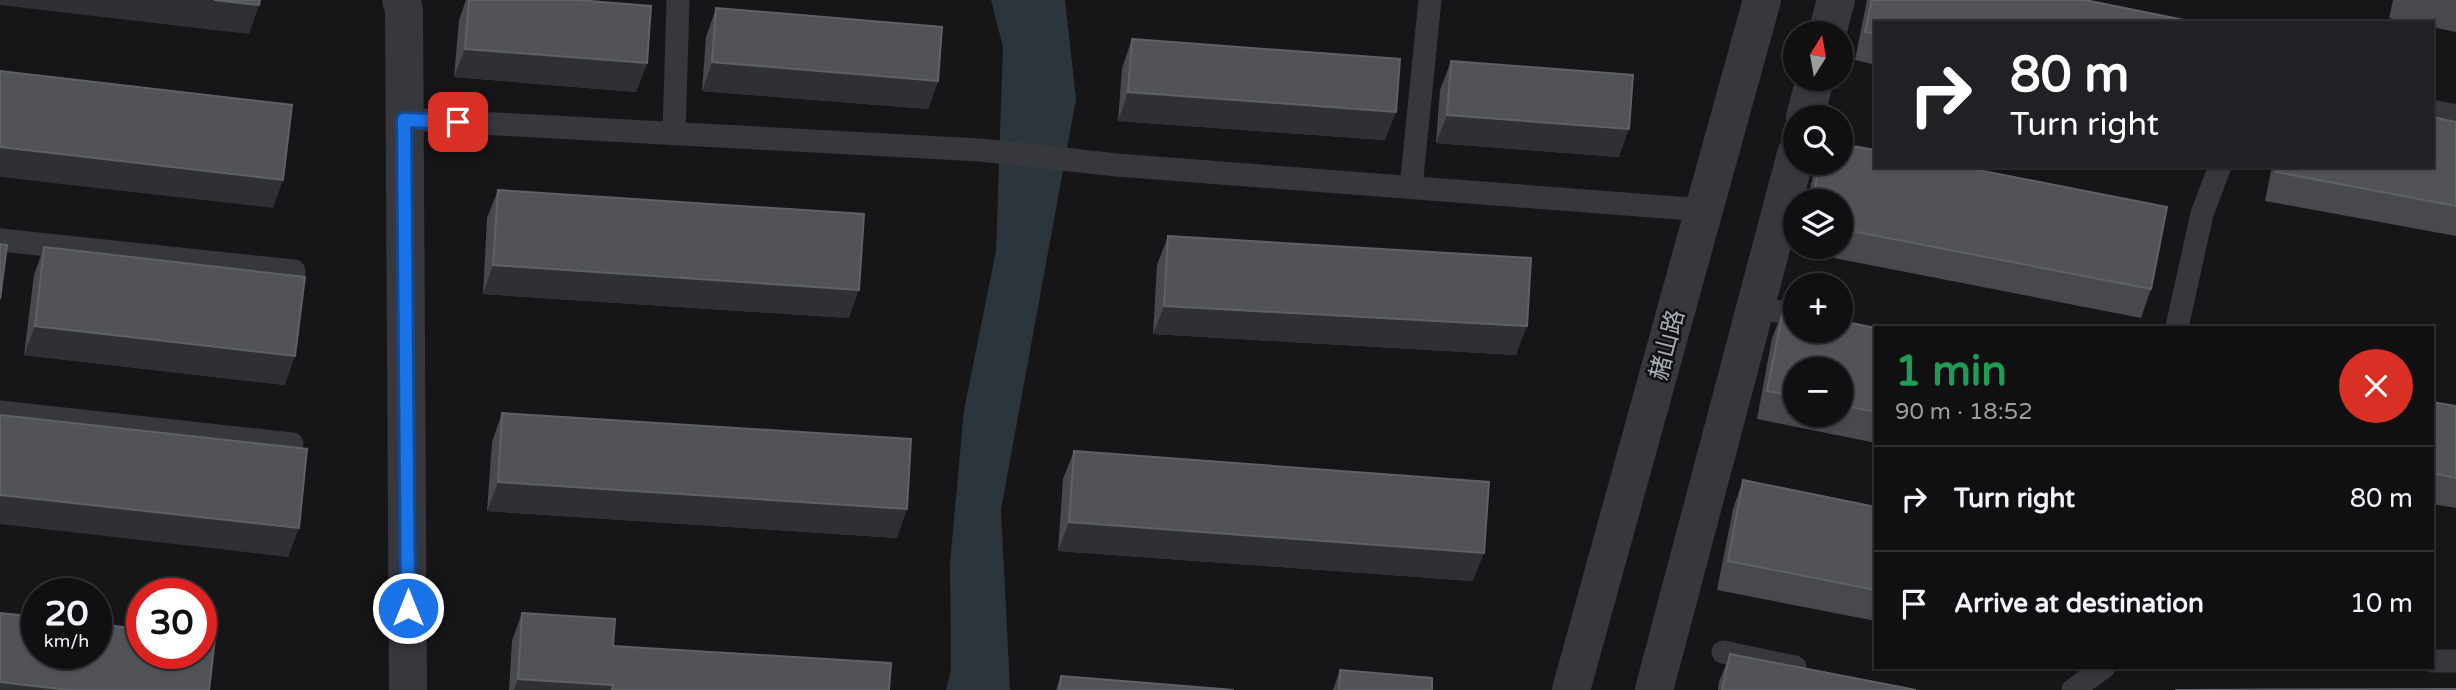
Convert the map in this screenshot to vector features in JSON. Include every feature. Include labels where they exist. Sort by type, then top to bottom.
[{"type":"street","points":[[401,0],[404,9],[408,690]]},
{"type":"street","name":"赭山路","points":[[1572,690],[1762,0]]},
{"type":"street","points":[[1830,21],[1836,0]]},
{"type":"street","points":[[1654,690],[1790,175]]},
{"type":"lane","points":[[674,134],[678,0]]},
{"type":"lane","points":[[1412,187],[1430,0]]},
{"type":"lane","points":[[2434,111],[2456,116]]},
{"type":"lane","points":[[404,120],[979,150],[1117,165],[1704,210]]},
{"type":"lane","points":[[2177,326],[2202,214],[2219,168]]},
{"type":"lane","points":[[0,240],[294,271]]},
{"type":"lane","points":[[1755,307],[1783,312]]},
{"type":"lane","points":[[0,412],[292,444]]},
{"type":"lane","points":[[1723,652],[1817,671]]},
{"type":"lane","points":[[2434,661],[2456,661]]},
{"type":"lane","points":[[2073,690],[2101,669]]},
{"type":"shaded area","points":[[991,0],[1065,0],[1076,99],[1001,510],[1010,690],[946,690],[951,670],[950,563],[964,410],[996,251],[1003,47]]},
{"type":"building","points":[[214,0],[260,0],[259,5]]},
{"type":"building","points":[[469,0],[577,0],[651,6],[647,63],[465,49]]},
{"type":"building","points":[[1872,0],[2085,0],[2189,21],[1874,21],[1874,34],[1865,32]]},
{"type":"building","points":[[716,8],[942,27],[938,81],[712,62]]},
{"type":"building","points":[[1132,39],[1400,59],[1396,112],[1128,92]]},
{"type":"building","points":[[1451,61],[1633,75],[1629,129],[1447,115]]},
{"type":"building","points":[[0,71],[292,105],[283,180],[0,147]]},
{"type":"building","points":[[2434,117],[2456,122],[2456,206],[2276,172],[2277,168],[2434,168]]},
{"type":"building","points":[[1853,146],[1874,150],[1874,168],[1968,168],[2167,207],[2151,289],[1853,231],[1853,189],[1815,189],[1817,175],[1853,175]]},
{"type":"building","points":[[498,190],[864,214],[859,290],[493,265]]},
{"type":"building","points":[[1168,236],[1531,258],[1527,326],[1164,306]]},
{"type":"building","points":[[0,244],[7,245],[0,299]]},
{"type":"building","points":[[44,247],[305,277],[295,356],[35,326]]},
{"type":"building","points":[[1783,310],[1783,343],[1853,343],[1853,323],[1874,328],[1874,412],[1853,407],[1853,357],[1783,357],[1783,394],[1767,391]]},
{"type":"building","points":[[2434,402],[2456,406],[2456,478],[2434,473]]},
{"type":"building","points":[[502,413],[911,439],[907,509],[498,482]]},
{"type":"building","points":[[0,415],[307,449],[299,528],[0,495]]},
{"type":"building","points":[[1074,451],[1489,482],[1484,553],[1069,522]]},
{"type":"building","points":[[1743,480],[1874,507],[1874,590],[1728,561]]},
{"type":"building","points":[[0,613],[21,615],[21,669],[112,669],[112,626],[126,627],[126,669],[211,669],[209,690],[69,690],[0,682]]},
{"type":"building","points":[[522,613],[615,619],[613,646],[891,663],[889,690],[612,690],[613,685],[518,679]]},
{"type":"building","points":[[1730,654],[1916,690],[1722,690]]},
{"type":"building","points":[[1340,670],[1432,678],[1432,690],[1339,690]]},
{"type":"building","points":[[1061,676],[1234,690],[1059,690]]},
{"type":"building","points":[[2456,689],[2456,690],[2175,690]]},
{"type":"route","points":[[408,608],[404,120],[458,122]]}]
